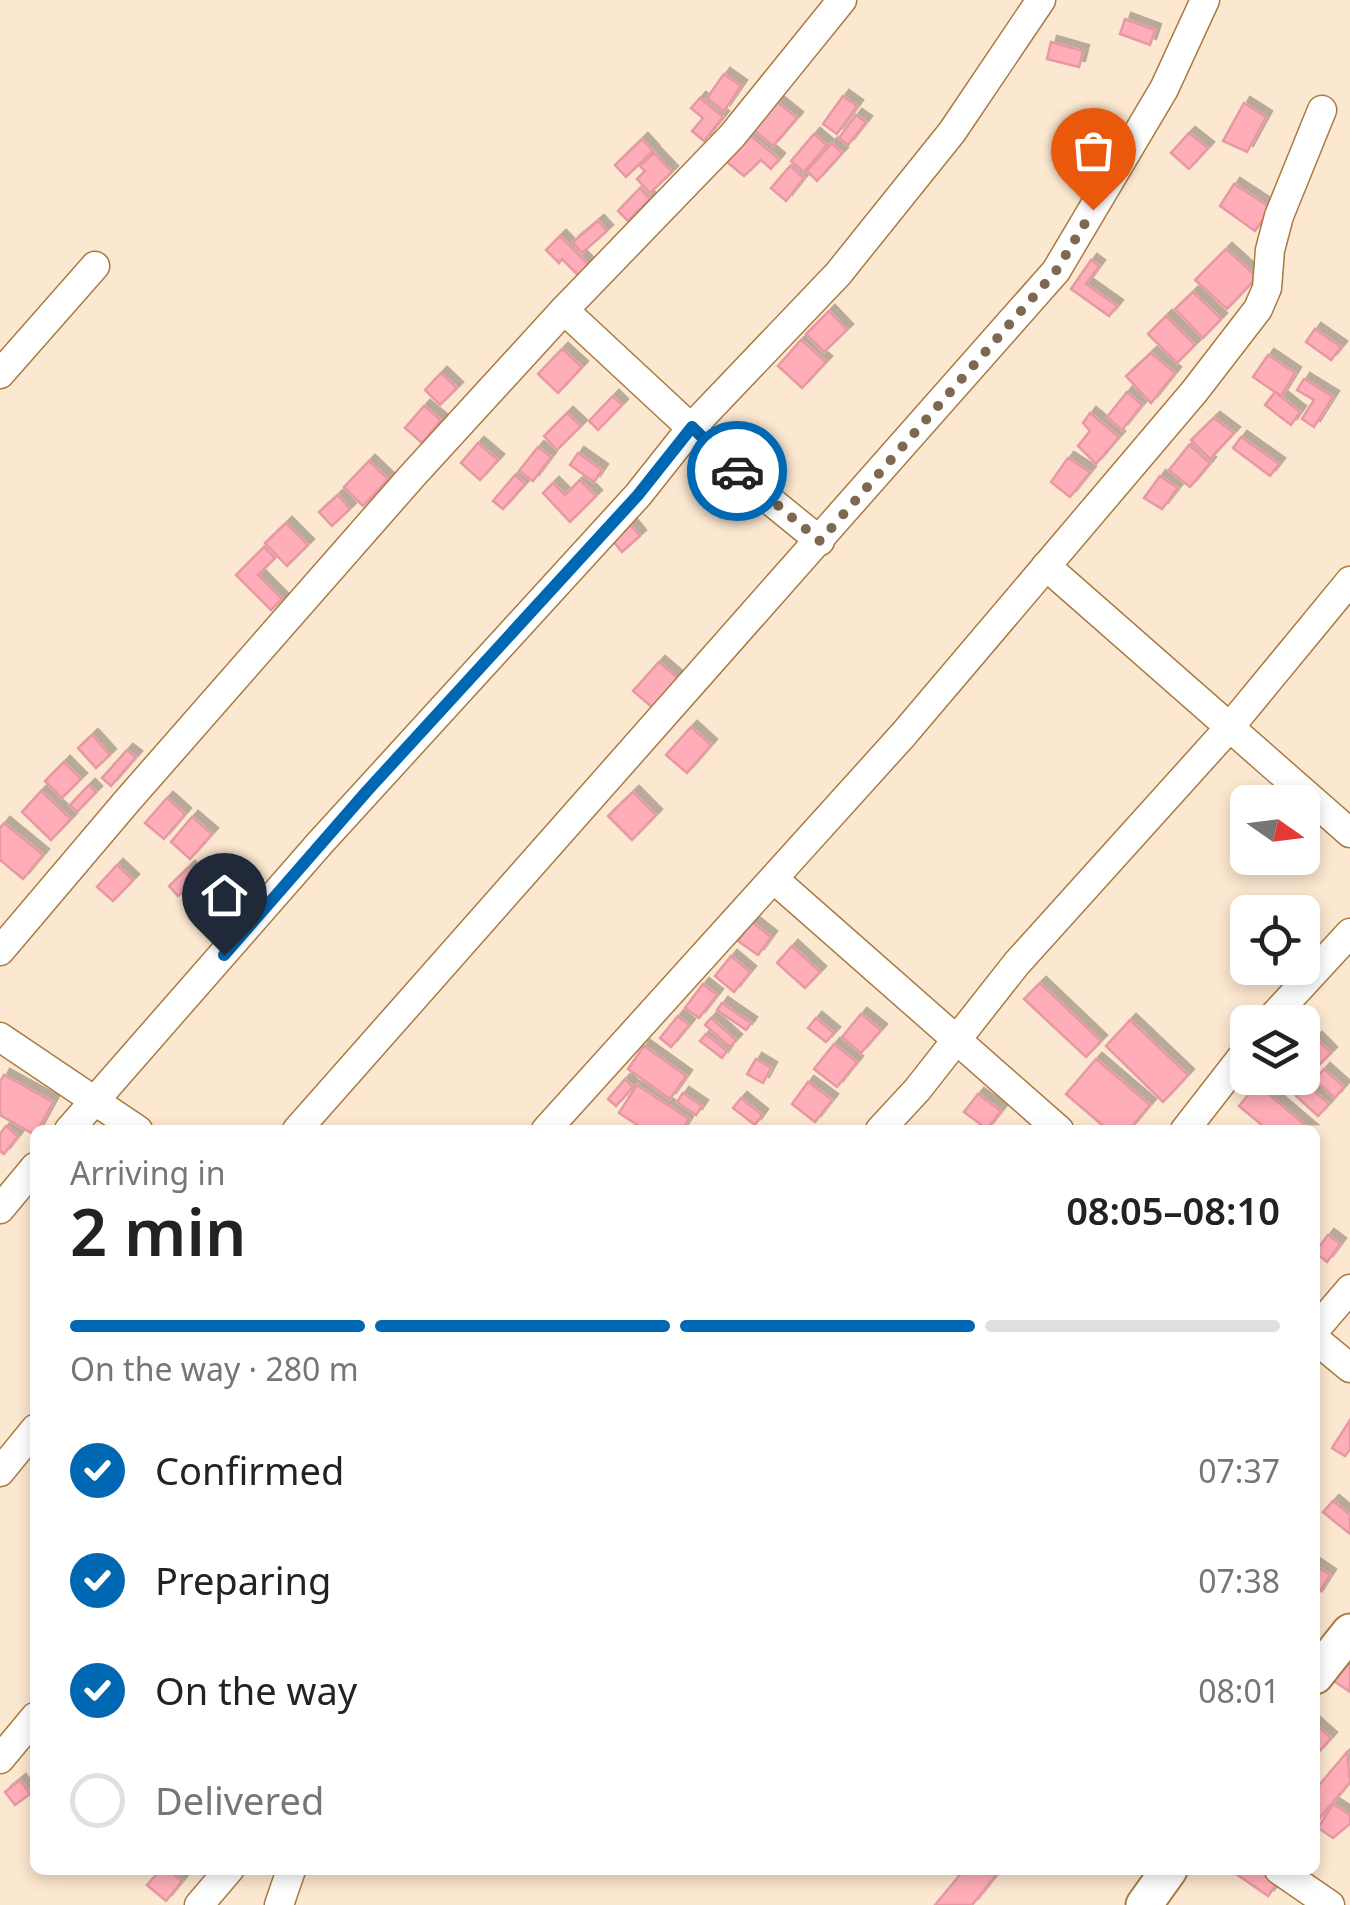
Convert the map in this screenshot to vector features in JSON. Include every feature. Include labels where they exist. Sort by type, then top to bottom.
[{"type":"main road","points":[[1320,1670],[1350,1632]]},
{"type":"main road","points":[[1144,1905],[1165,1875]]},
{"type":"street","points":[[0,951],[11,919],[564,310],[732,136],[842,0]]},
{"type":"street","points":[[73,1125],[332,830],[638,495],[692,427],[838,274],[952,132],[1041,0]]},
{"type":"street","points":[[301,1125],[1056,271],[1164,89],[1205,0]]},
{"type":"street","points":[[550,1125],[775,880],[1194,392],[1258,309],[1267,288],[1270,250],[1279,216],[1322,110]]},
{"type":"street","points":[[0,374],[96,266]]},
{"type":"street","points":[[564,310],[761,493],[820,541]]},
{"type":"street","points":[[1046,566],[1350,833]]},
{"type":"street","points":[[885,1125],[1017,963],[1229,728],[1350,582]]},
{"type":"street","points":[[775,880],[1052,1125]]},
{"type":"street","points":[[1284,1005],[1350,933]]},
{"type":"street","points":[[0,1037],[130,1125]]},
{"type":"street","points":[[1189,1125],[1230,1072]]},
{"type":"street","points":[[0,1209],[30,1173]]},
{"type":"street","points":[[1320,1324],[1350,1289]]},
{"type":"street","points":[[1320,1342],[1350,1368]]},
{"type":"street","points":[[0,1472],[30,1436]]},
{"type":"street","points":[[0,1759],[30,1723]]},
{"type":"street","points":[[199,1905],[225,1875]]},
{"type":"street","points":[[279,1905],[289,1875]]},
{"type":"street","points":[[1286,1875],[1330,1905]]},
{"type":"building","points":[[1125,19],[1155,30],[1150,45],[1120,34]]},
{"type":"building","points":[[1051,42],[1083,51],[1079,67],[1047,59]]},
{"type":"building","points":[[724,74],[741,86],[724,111],[707,98]]},
{"type":"building","points":[[843,96],[857,106],[837,134],[823,124]]},
{"type":"building","points":[[700,98],[723,117],[704,141],[692,131],[703,118],[691,108]]},
{"type":"building","points":[[776,101],[797,118],[773,146],[753,129]]},
{"type":"building","points":[[1244,103],[1266,117],[1247,152],[1223,141]]},
{"type":"building","points":[[856,115],[866,122],[848,145],[839,138]]},
{"type":"building","points":[[1189,133],[1208,148],[1189,169],[1171,153]]},
{"type":"building","points":[[814,134],[827,145],[804,172],[791,161]]},
{"type":"building","points":[[750,135],[779,159],[771,169],[761,160],[744,176],[727,162]]},
{"type":"building","points":[[642,139],[653,151],[626,177],[615,165]]},
{"type":"building","points":[[832,143],[842,153],[817,181],[807,171]]},
{"type":"building","points":[[654,153],[672,172],[650,193],[637,179],[645,171],[640,166]]},
{"type":"building","points":[[790,166],[804,178],[786,201],[771,188]]},
{"type":"building","points":[[1234,184],[1271,208],[1255,231],[1220,206]]},
{"type":"building","points":[[640,188],[650,199],[628,221],[618,211]]},
{"type":"building","points":[[598,221],[607,231],[582,253],[573,242]]},
{"type":"building","points":[[560,236],[592,268],[581,278],[546,250]]},
{"type":"building","points":[[1226,249],[1257,277],[1227,309],[1195,280]]},
{"type":"building","points":[[1091,260],[1099,266],[1086,284],[1117,306],[1109,316],[1071,289]]},
{"type":"building","points":[[1193,292],[1221,319],[1203,338],[1175,309]]},
{"type":"building","points":[[829,311],[847,330],[824,352],[806,334]]},
{"type":"building","points":[[1166,316],[1195,345],[1177,363],[1148,334]]},
{"type":"building","points":[[1315,329],[1341,347],[1331,360],[1306,342]]},
{"type":"building","points":[[801,340],[826,362],[802,388],[778,366]]},
{"type":"building","points":[[562,349],[582,367],[558,393],[538,374]]},
{"type":"building","points":[[1151,353],[1175,373],[1151,403],[1126,376]]},
{"type":"building","points":[[1268,355],[1295,373],[1281,396],[1253,377]]},
{"type":"building","points":[[441,373],[457,388],[440,405],[425,390]]},
{"type":"building","points":[[1304,379],[1333,397],[1314,427],[1302,419],[1314,400],[1297,390]]},
{"type":"building","points":[[1127,392],[1142,405],[1122,430],[1107,417]]},
{"type":"building","points":[[1275,392],[1300,412],[1291,425],[1265,405]]},
{"type":"building","points":[[613,396],[622,405],[598,430],[589,421]]},
{"type":"building","points":[[424,406],[441,420],[422,443],[405,428]]},
{"type":"building","points":[[567,413],[581,426],[557,450],[544,436]]},
{"type":"building","points":[[1090,413],[1119,437],[1096,464],[1078,446],[1090,431],[1083,423]]},
{"type":"building","points":[[1214,418],[1234,433],[1210,459],[1191,440]]},
{"type":"building","points":[[1241,437],[1279,464],[1270,476],[1233,448]]},
{"type":"building","points":[[478,443],[498,460],[480,480],[461,463]]},
{"type":"building","points":[[1189,445],[1210,463],[1190,487],[1169,470]]},
{"type":"building","points":[[538,447],[551,457],[533,481],[519,471]]},
{"type":"building","points":[[578,453],[602,470],[594,482],[570,465]]},
{"type":"building","points":[[1068,458],[1090,472],[1070,497],[1051,482]]},
{"type":"building","points":[[369,461],[388,479],[363,506],[344,487]]},
{"type":"building","points":[[515,475],[525,484],[503,509],[493,501]]},
{"type":"building","points":[[1160,476],[1178,488],[1162,509],[1144,498]]},
{"type":"building","points":[[580,480],[596,496],[570,522],[543,493],[553,483],[565,495]]},
{"type":"building","points":[[338,495],[350,509],[332,526],[319,512]]},
{"type":"building","points":[[286,523],[308,545],[287,566],[265,543]]},
{"type":"building","points":[[631,525],[640,536],[622,552],[613,541]]},
{"type":"building","points":[[264,547],[275,558],[258,575],[282,599],[271,610],[236,575]]},
{"type":"building","points":[[659,662],[679,679],[653,708],[633,691]]},
{"type":"building","points":[[691,727],[711,745],[687,773],[666,755]]},
{"type":"building","points":[[92,735],[110,755],[96,768],[78,748]]},
{"type":"building","points":[[127,750],[136,757],[111,786],[102,778]]},
{"type":"building","points":[[64,762],[81,779],[62,798],[45,781]]},
{"type":"building","points":[[89,785],[96,792],[77,812],[70,805]]},
{"type":"building","points":[[41,791],[71,819],[51,840],[22,812]]},
{"type":"building","points":[[633,792],[656,815],[632,840],[608,816]]},
{"type":"building","points":[[167,798],[185,814],[164,839],[145,823]]},
{"type":"building","points":[[192,817],[212,834],[190,859],[171,842]]},
{"type":"building","points":[[4,823],[43,855],[23,879],[0,860],[0,828]]},
{"type":"building","points":[[117,865],[133,880],[113,901],[97,887]]},
{"type":"building","points":[[189,867],[199,878],[178,896],[169,886]]},
{"type":"building","points":[[226,891],[237,903],[215,923],[204,910]]},
{"type":"building","points":[[752,922],[771,937],[758,955],[738,941]]},
{"type":"building","points":[[792,946],[820,972],[805,988],[777,963]]},
{"type":"building","points":[[731,956],[750,972],[734,992],[715,976]]},
{"type":"building","points":[[1040,983],[1101,1041],[1086,1057],[1024,999]]},
{"type":"building","points":[[703,984],[717,995],[699,1018],[685,1008]]},
{"type":"building","points":[[722,1003],[751,1023],[746,1030],[717,1010]]},
{"type":"building","points":[[861,1014],[881,1030],[861,1053],[842,1037]]},
{"type":"building","points":[[678,1016],[689,1025],[671,1047],[660,1038]]},
{"type":"building","points":[[711,1018],[736,1040],[730,1047],[705,1025]]},
{"type":"building","points":[[816,1018],[834,1033],[826,1042],[808,1028]]},
{"type":"building","points":[[1130,1020],[1188,1075],[1163,1102],[1106,1046]]},
{"type":"building","points":[[706,1034],[727,1051],[722,1058],[700,1041]]},
{"type":"building","points":[[1320,1042],[1331,1053],[1320,1064]]},
{"type":"building","points":[[834,1044],[857,1062],[837,1087],[814,1069]]},
{"type":"building","points":[[644,1046],[686,1076],[670,1099],[628,1069]]},
{"type":"building","points":[[756,1059],[771,1068],[763,1083],[747,1074]]},
{"type":"building","points":[[1096,1059],[1150,1105],[1133,1125],[1102,1125],[1066,1094]]},
{"type":"building","points":[[1324,1069],[1344,1087],[1335,1098],[1320,1084]]},
{"type":"building","points":[[4,1075],[53,1102],[40,1125],[30,1125],[30,1132],[0,1115],[0,1082]]},
{"type":"building","points":[[625,1079],[633,1087],[616,1106],[608,1099]]},
{"type":"building","points":[[808,1082],[832,1100],[815,1122],[792,1104]]},
{"type":"building","points":[[637,1085],[689,1119],[685,1125],[637,1125],[619,1113]]},
{"type":"building","points":[[683,1093],[702,1106],[696,1115],[677,1102]]},
{"type":"building","points":[[978,1094],[1001,1111],[990,1125],[982,1125],[964,1112]]},
{"type":"building","points":[[1248,1095],[1270,1095],[1305,1125],[1262,1125],[1239,1106]]},
{"type":"building","points":[[1319,1095],[1329,1104],[1318,1116],[1296,1096]]},
{"type":"building","points":[[741,1098],[762,1115],[755,1125],[733,1108]]},
{"type":"building","points":[[6,1126],[18,1136],[4,1154],[0,1151],[0,1134]]},
{"type":"building","points":[[1328,1235],[1340,1244],[1327,1262],[1320,1256],[1320,1245]]},
{"type":"building","points":[[1350,1420],[1350,1449],[1345,1456],[1332,1448]]},
{"type":"building","points":[[1333,1501],[1350,1515],[1350,1534],[1323,1512]]},
{"type":"building","points":[[1320,1568],[1330,1575],[1320,1591]]},
{"type":"building","points":[[1350,1651],[1350,1692],[1331,1679]]},
{"type":"building","points":[[1320,1728],[1331,1738],[1320,1751]]},
{"type":"building","points":[[1347,1752],[1350,1782],[1320,1817],[1320,1784]]},
{"type":"building","points":[[20,1780],[30,1794],[15,1805],[5,1792]]},
{"type":"building","points":[[1333,1804],[1350,1815],[1350,1824],[1333,1838],[1320,1829]]},
{"type":"building","points":[[156,1875],[174,1875],[182,1881],[166,1901],[147,1885]]},
{"type":"building","points":[[960,1875],[996,1875],[972,1905],[935,1905]]},
{"type":"building","points":[[1238,1875],[1268,1875],[1278,1882],[1268,1896]]},
{"type":"way so far","points":[[737,471],[820,541],[1056,271],[1093,210]]},
{"type":"route","points":[[224,955],[367,791],[638,495],[692,427],[737,471]]}]
